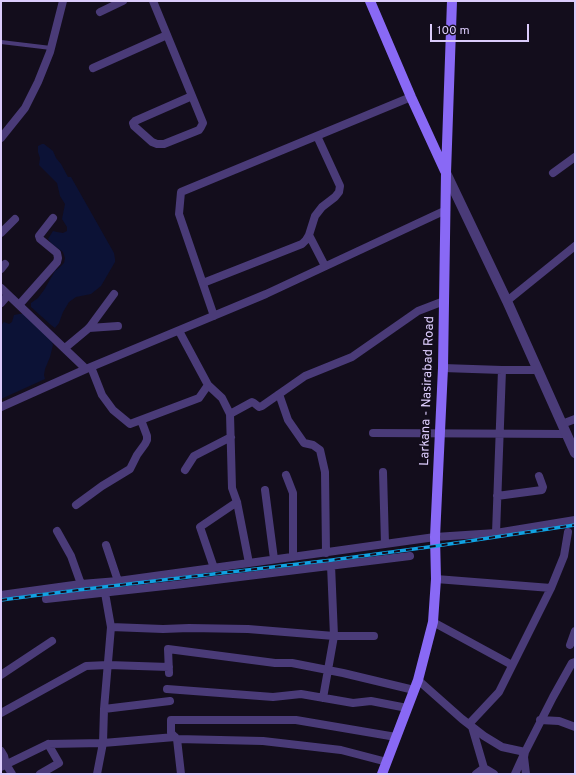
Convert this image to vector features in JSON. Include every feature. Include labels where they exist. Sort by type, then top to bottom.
[{"type":"main road","points":[[370,1],[411,97],[446,173]]},
{"type":"main road","name":"Larkana - Nasirabad Road","points":[[382,774],[418,680],[434,622],[443,368],[446,173],[452,1]]},
{"type":"street","points":[[1,138],[25,108],[38,82],[50,48],[63,1]]},
{"type":"street","points":[[100,12],[123,1]]},
{"type":"street","points":[[152,1],[167,35],[192,96],[203,123],[199,130],[164,144],[152,142],[134,126],[133,123],[135,121],[192,96]]},
{"type":"street","points":[[93,68],[167,35]]},
{"type":"street","points":[[214,316],[179,214],[181,192],[411,97]]},
{"type":"street","points":[[203,283],[302,244],[310,235],[315,216],[322,207],[335,197],[339,192],[340,186],[317,136]]},
{"type":"street","points":[[553,173],[575,157]]},
{"type":"street","points":[[446,173],[507,301],[575,453]]},
{"type":"street","points":[[1,408],[89,368],[266,294],[446,210]]},
{"type":"street","points":[[18,305],[57,262],[57,253],[40,239],[39,236],[53,218]]},
{"type":"street","points":[[1,233],[14,219]]},
{"type":"street","points":[[310,235],[325,266]]},
{"type":"street","points":[[507,301],[575,246]]},
{"type":"street","points":[[1,288],[65,348],[89,368],[102,395],[113,410],[130,424],[198,398],[208,385]]},
{"type":"street","points":[[1,303],[8,294]]},
{"type":"street","points":[[65,348],[89,328],[114,294]]},
{"type":"street","points":[[230,414],[252,402],[259,407],[262,406],[304,376],[352,357],[418,311],[444,301]]},
{"type":"street","points":[[89,328],[118,326]]},
{"type":"street","points":[[179,330],[208,385],[222,398],[230,414],[232,488],[237,502],[250,563]]},
{"type":"street","points":[[443,368],[538,370]]},
{"type":"street","points":[[496,533],[502,370]]},
{"type":"street","points":[[279,394],[288,420],[304,443],[320,450],[325,472],[326,553]]},
{"type":"street","points":[[562,424],[575,419]]},
{"type":"street","points":[[76,505],[130,468],[147,440],[147,436],[140,420]]},
{"type":"street","points":[[373,433],[567,434]]},
{"type":"street","points":[[184,470],[194,456],[231,437]]},
{"type":"street","points":[[383,472],[385,544]]},
{"type":"street","points":[[286,475],[292,493],[293,557]]},
{"type":"street","points":[[497,496],[542,490],[543,487],[539,476]]},
{"type":"street","points":[[264,490],[274,559]]},
{"type":"street","points":[[214,568],[200,527],[237,502]]},
{"type":"street","points":[[1,595],[81,584],[118,581],[436,537],[496,533],[575,520]]},
{"type":"street","points":[[57,531],[70,556],[81,584]]},
{"type":"street","points":[[470,726],[499,692],[551,588],[564,556],[568,532]]},
{"type":"street","points":[[106,545],[118,581]]},
{"type":"street","points":[[46,599],[410,556]]},
{"type":"street","points":[[323,698],[334,636],[332,565]]},
{"type":"street","points":[[436,579],[551,588]]},
{"type":"street","points":[[97,774],[103,743],[104,709],[111,628],[105,593]]},
{"type":"street","points":[[434,622],[512,665]]},
{"type":"street","points":[[111,628],[248,629],[334,636],[374,636]]},
{"type":"street","points":[[570,645],[575,631]]},
{"type":"street","points":[[1,675],[52,641]]},
{"type":"street","points":[[1,713],[86,666],[108,665],[169,670],[168,649],[274,663],[292,663],[414,690]]},
{"type":"street","points":[[515,774],[540,720],[572,663],[575,662]]},
{"type":"street","points":[[418,680],[470,726],[484,736],[502,747],[525,752]]},
{"type":"street","points":[[168,689],[273,696],[301,694],[353,703],[371,700],[407,708]]},
{"type":"street","points":[[104,709],[170,701]]},
{"type":"street","points":[[181,774],[176,738],[171,733],[171,720],[296,720],[396,737]]},
{"type":"street","points":[[540,720],[559,721],[575,727]]},
{"type":"street","points":[[470,726],[484,768],[494,774]]},
{"type":"street","points":[[12,774],[3,759],[48,744],[103,743],[176,738],[263,741],[341,750],[386,762]]},
{"type":"street","points":[[40,774],[59,763],[48,744]]},
{"type":"street","points":[[525,752],[524,757],[526,774]]},
{"type":"street","points":[[476,774],[484,768]]},
{"type":"lane","points":[[1,42],[50,48]]},
{"type":"shaded area","points":[[42,144],[53,151],[68,177],[71,177],[114,253],[115,259],[115,262],[101,286],[91,294],[76,297],[69,302],[55,328],[31,307],[31,303],[38,298],[44,290],[55,271],[64,263],[65,258],[63,252],[48,239],[53,231],[63,233],[67,231],[67,227],[62,219],[65,204],[60,196],[57,183],[39,165],[40,158],[38,146]]},
{"type":"shaded area","points":[[25,314],[50,337],[53,345],[45,369],[45,379],[1,399],[1,325],[4,322],[9,324],[12,322],[14,315]]},
{"type":"railway","points":[[1,600],[332,560],[575,525]]}]
